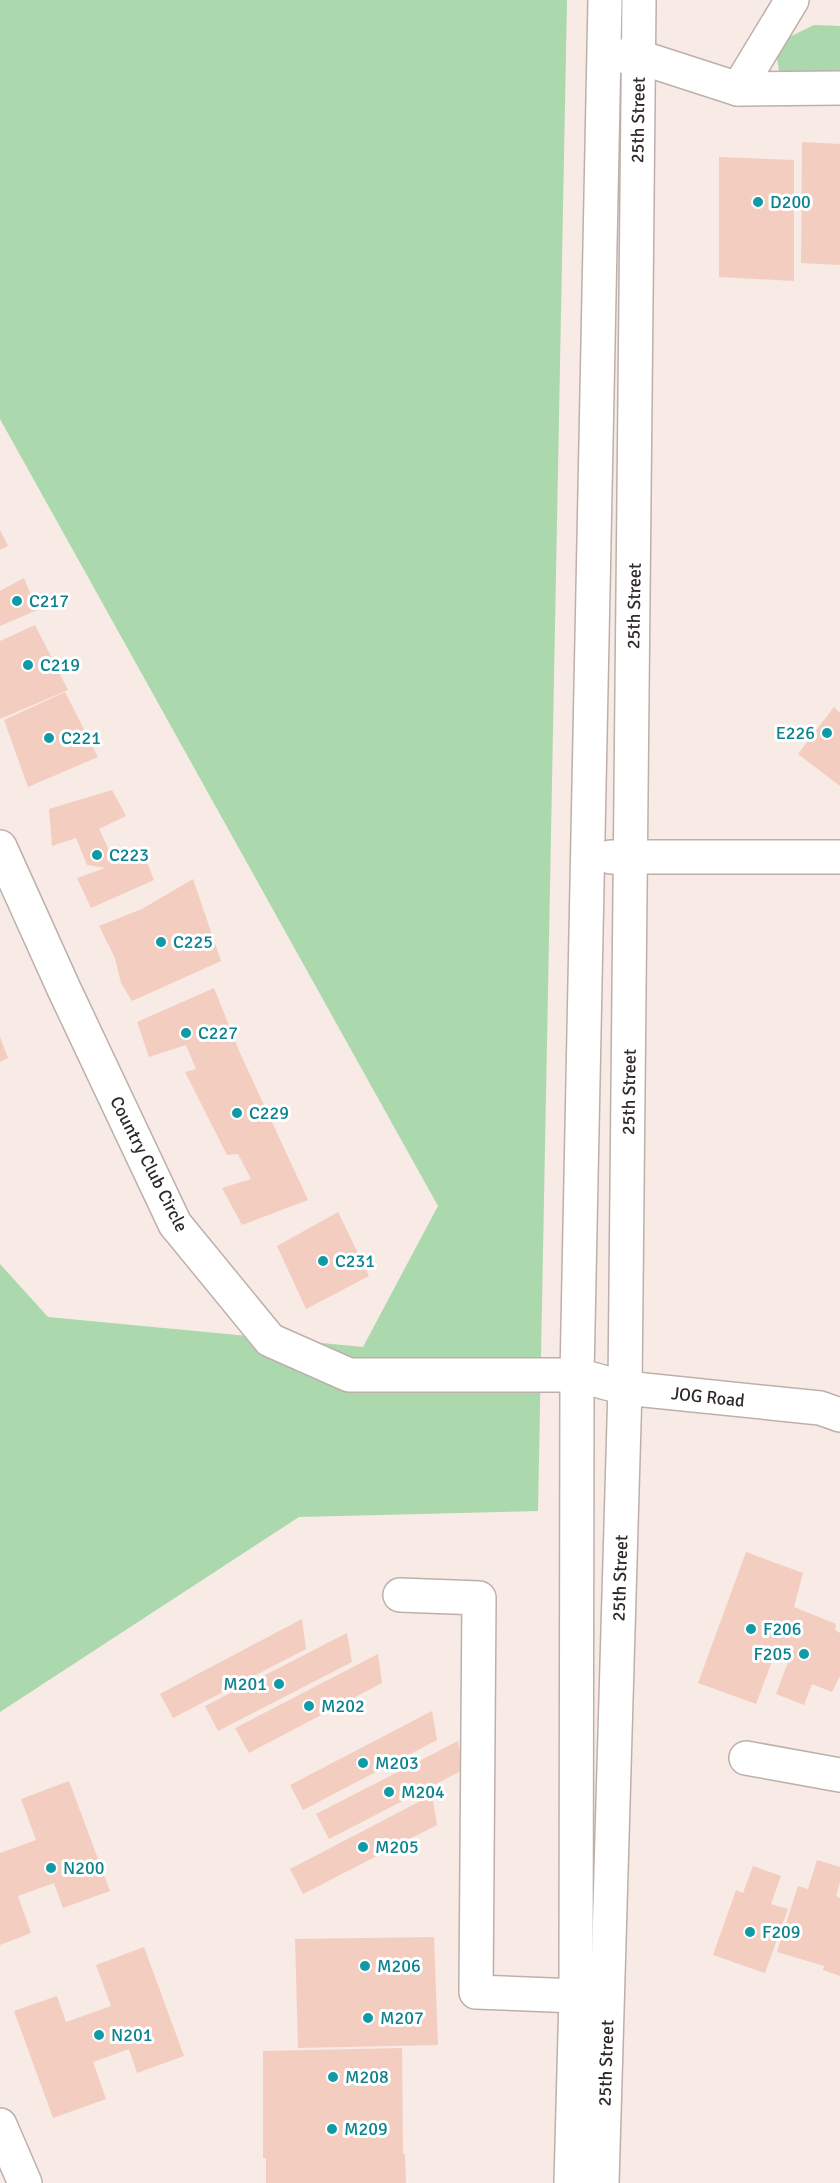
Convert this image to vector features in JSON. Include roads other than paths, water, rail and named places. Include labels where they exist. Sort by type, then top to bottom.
[{"type":"street","name":"25th Street","points":[[571,2183],[576,1996],[577,1375],[605,0]]},
{"type":"street","name":"25th Street","points":[[602,2183],[625,1388],[639,0]]},
{"type":"street","points":[[738,89],[792,0]]},
{"type":"street","points":[[604,55],[639,57],[738,89],[840,88]]},
{"type":"street","name":"Country Club Circle","points":[[0,847],[63,989],[175,1224],[270,1340],[349,1375],[577,1375]]},
{"type":"street","points":[[588,856],[632,858],[840,857]]},
{"type":"street","name":"JOG Road","points":[[577,1375],[625,1388],[820,1408],[840,1415]]},
{"type":"street","points":[[400,1595],[479,1598],[476,1992],[576,1996]]},
{"type":"street","points":[[746,1758],[840,1775]]},
{"type":"street","points":[[0,2125],[25,2183]]},
{"type":"place","name":"D200","points":[[758,202]]},
{"type":"place","name":"C217","points":[[17,601]]},
{"type":"place","name":"C219","points":[[28,665]]},
{"type":"place","name":"E226","points":[[827,733]]},
{"type":"place","name":"C221","points":[[49,738]]},
{"type":"place","name":"C223","points":[[97,855]]},
{"type":"place","name":"C225","points":[[161,942]]},
{"type":"place","name":"C227","points":[[186,1033]]},
{"type":"place","name":"C229","points":[[237,1113]]},
{"type":"place","name":"C231","points":[[323,1261]]},
{"type":"place","name":"F206","points":[[751,1629]]},
{"type":"place","name":"F205","points":[[804,1654]]},
{"type":"place","name":"M201","points":[[279,1684]]},
{"type":"place","name":"M202","points":[[309,1706]]},
{"type":"place","name":"M203","points":[[363,1763]]},
{"type":"place","name":"M204","points":[[389,1792]]},
{"type":"place","name":"M205","points":[[363,1847]]},
{"type":"place","name":"N200","points":[[51,1868]]},
{"type":"place","name":"F209","points":[[750,1932]]},
{"type":"place","name":"M206","points":[[365,1966]]},
{"type":"place","name":"M207","points":[[368,2018]]},
{"type":"place","name":"N201","points":[[99,2035]]},
{"type":"place","name":"M208","points":[[333,2077]]},
{"type":"place","name":"M209","points":[[332,2129]]}]
